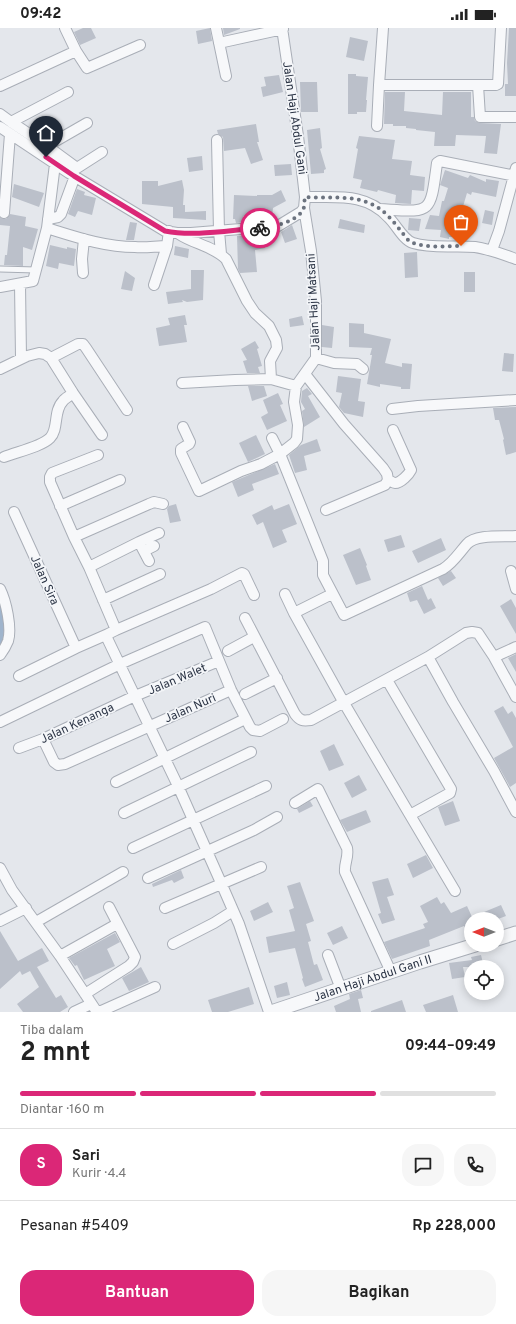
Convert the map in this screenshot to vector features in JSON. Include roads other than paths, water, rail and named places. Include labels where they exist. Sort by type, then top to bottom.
[{"type":"street","points":[[65,28],[76,51],[87,68],[140,45]]},
{"type":"street","points":[[216,28],[226,76]]},
{"type":"street","points":[[219,43],[244,32],[283,28]]},
{"type":"street","name":"Jalan Haji Abdul Gani","points":[[283,28],[298,136],[305,197],[304,208]]},
{"type":"street","points":[[377,126],[382,28]]},
{"type":"street","points":[[379,85],[496,85],[498,84],[501,28]]},
{"type":"street","points":[[0,86],[76,51]]},
{"type":"street","points":[[478,85],[480,117],[516,117]]},
{"type":"street","points":[[11,122],[68,92]]},
{"type":"street","points":[[0,114],[77,168],[102,152]]},
{"type":"street","points":[[47,146],[87,123]]},
{"type":"street","points":[[0,127],[55,164],[152,224],[221,254],[226,259],[247,301],[255,313],[269,326],[276,340],[277,348],[270,361],[271,379]]},
{"type":"street","points":[[4,213],[10,134]]},
{"type":"street","points":[[217,140],[221,254]]},
{"type":"street","points":[[380,209],[416,211],[427,207],[431,201],[438,162],[516,173],[492,250]]},
{"type":"street","points":[[0,287],[32,281],[47,224],[55,164]]},
{"type":"street","points":[[47,224],[61,214],[74,176]]},
{"type":"street","points":[[305,197],[357,198],[370,202],[389,217],[412,243],[425,246],[475,247],[492,250],[516,259]]},
{"type":"street","points":[[173,232],[219,231],[278,226],[301,212],[304,208]]},
{"type":"street","name":"Jalan Haji Matsani","points":[[296,386],[316,358],[316,301],[311,251],[304,208]]},
{"type":"street","points":[[47,224],[84,240],[101,244],[136,248],[167,246]]},
{"type":"street","points":[[154,285],[173,232]]},
{"type":"street","points":[[83,273],[82,259],[84,240]]},
{"type":"street","points":[[20,284],[21,358]]},
{"type":"street","points":[[51,358],[78,344],[83,344],[127,410]]},
{"type":"street","points":[[0,369],[21,358],[39,353],[45,354],[51,358],[102,435]]},
{"type":"street","points":[[316,358],[334,363],[357,364],[363,369]]},
{"type":"street","points":[[305,374],[344,424],[383,468],[387,474],[388,480],[385,485],[326,510]]},
{"type":"street","points":[[182,383],[271,379],[296,386],[294,402],[298,425],[297,439],[280,454],[261,464],[241,471],[199,491],[181,453],[181,449],[190,442],[183,427]]},
{"type":"street","points":[[4,457],[49,440],[54,431],[62,401],[73,393]]},
{"type":"street","points":[[392,409],[516,400]]},
{"type":"street","points":[[388,480],[395,483],[400,482],[411,472],[393,430]]},
{"type":"street","points":[[272,438],[280,454],[322,561],[323,576],[343,614],[347,614],[443,570],[455,559],[468,543],[484,537],[516,536]]},
{"type":"street","points":[[98,454],[52,474],[50,477],[50,482],[103,600],[112,632]]},
{"type":"street","points":[[60,506],[120,480]]},
{"type":"street","points":[[74,537],[154,502],[163,504]]},
{"type":"street","name":"Jalan Sira","points":[[14,512],[76,648]]},
{"type":"street","points":[[89,567],[141,547],[159,534]]},
{"type":"street","points":[[141,547],[154,546]]},
{"type":"street","points":[[141,547],[149,561]]},
{"type":"street","points":[[512,571],[516,589]]},
{"type":"street","points":[[19,676],[76,648],[211,589],[242,573],[254,595]]},
{"type":"street","points":[[103,600],[160,574]]},
{"type":"street","points":[[0,589],[7,607],[9,635],[8,641],[0,655]]},
{"type":"street","points":[[285,594],[344,703],[455,892]]},
{"type":"street","points":[[294,613],[332,594]]},
{"type":"street","points":[[245,618],[295,714],[300,720],[311,720],[428,657],[466,633],[472,632],[478,633],[494,657],[516,697]]},
{"type":"street","points":[[0,722],[120,664],[205,627],[231,690],[250,727],[256,731],[260,731],[283,719]]},
{"type":"street","points":[[112,632],[107,638],[178,786],[236,917],[270,1012]]},
{"type":"street","points":[[228,651],[254,637]]},
{"type":"street","points":[[494,657],[516,647]]},
{"type":"street","points":[[428,657],[516,812]]},
{"type":"street","name":"Jalan Walet","points":[[135,696],[219,661]]},
{"type":"street","points":[[245,694],[277,678]]},
{"type":"street","points":[[387,680],[451,788],[450,793],[410,815]]},
{"type":"street","name":"Jalan Nuri","points":[[43,739],[54,762],[58,765],[65,764],[231,690]]},
{"type":"street","name":"Jalan Kenanga","points":[[19,748],[43,739],[135,696]]},
{"type":"street","points":[[116,782],[245,719]]},
{"type":"street","points":[[124,813],[251,752]]},
{"type":"street","points":[[133,848],[266,786]]},
{"type":"street","points":[[295,803],[318,789],[348,848],[349,854],[344,864],[345,872],[391,972]]},
{"type":"street","points":[[148,878],[254,830],[277,817]]},
{"type":"street","points":[[165,908],[222,885],[261,867]]},
{"type":"street","points":[[0,868],[12,890],[96,1009]]},
{"type":"street","points":[[36,922],[122,872]]},
{"type":"street","points":[[85,994],[130,966],[135,960],[135,957],[109,907]]},
{"type":"street","points":[[0,921],[26,908]]},
{"type":"street","points":[[173,944],[214,923],[236,917]]},
{"type":"street","points":[[60,956],[118,924]]},
{"type":"street","points":[[504,937],[516,933]]},
{"type":"street","name":"Jalan Haji Abdul Gani II","points":[[270,1012],[464,949]]},
{"type":"street","points":[[328,955],[341,989]]},
{"type":"street","points":[[74,1012],[96,1009],[155,987]]},
{"type":"lane","points":[[0,269],[36,270]]},
{"type":"water","points":[[0,600],[5,623],[5,641],[0,650]]}]
